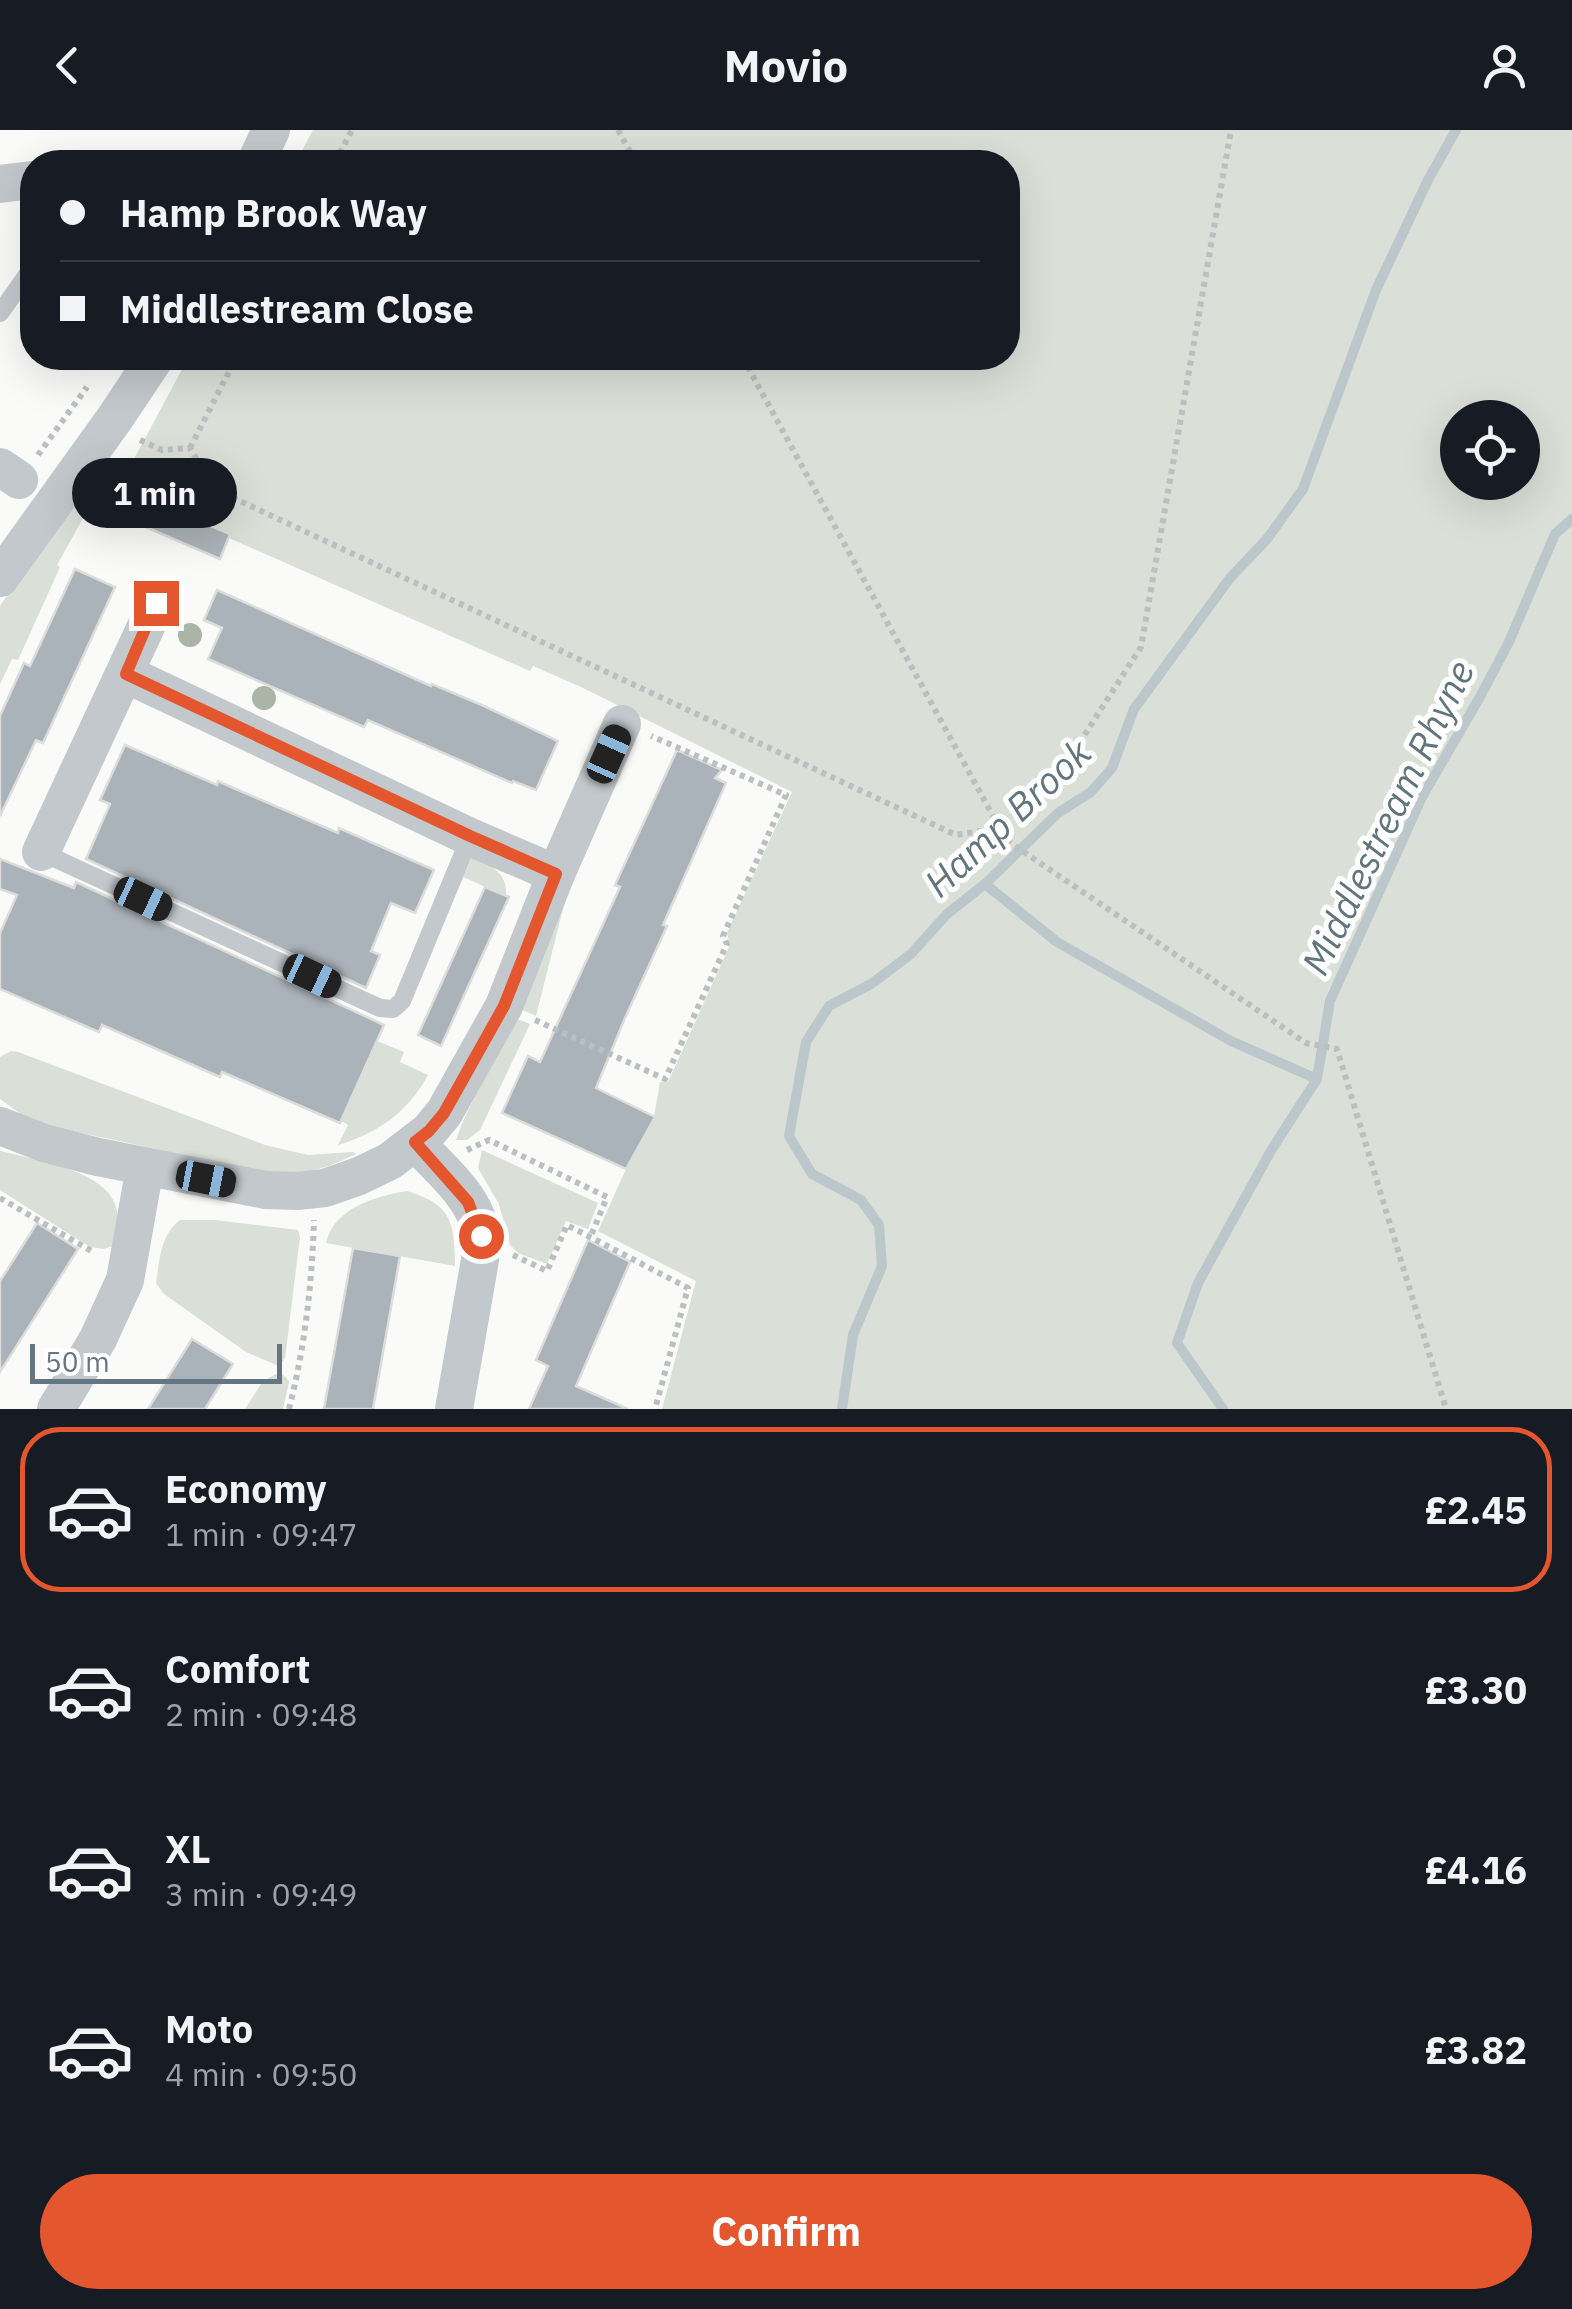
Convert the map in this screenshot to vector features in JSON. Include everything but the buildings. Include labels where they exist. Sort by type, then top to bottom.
[{"type":"street","points":[[0,578],[147,370]]},
{"type":"street","points":[[41,852],[156,603]]},
{"type":"street","points":[[126,674],[556,874]]},
{"type":"street","points":[[425,1153],[429,1131],[444,1113],[504,1006],[622,724]]},
{"type":"street","points":[[0,1126],[44,1143],[266,1190],[316,1189],[359,1176],[390,1161],[425,1153]]},
{"type":"street","points":[[425,1153],[468,1202],[481,1236],[454,1409]]},
{"type":"street","points":[[56,1409],[113,1309],[126,1272],[145,1167]]},
{"type":"lane","points":[[0,313],[20,285]]},
{"type":"lane","points":[[41,852],[380,1008],[393,1008],[402,1001],[470,836]]},
{"type":"path","points":[[190,448],[214,489],[956,835],[1000,828],[1058,776],[1141,647],[1231,130]]},
{"type":"path","points":[[190,448],[230,370]]},
{"type":"path","points":[[750,370],[1006,840],[1306,1043],[1337,1049],[1446,1409]]},
{"type":"path","points":[[10,474],[87,386]]},
{"type":"path","points":[[109,426],[162,450],[190,448]]},
{"type":"path","points":[[504,1006],[665,1079],[727,944],[723,936],[786,795],[622,724]]},
{"type":"path","points":[[425,1153],[490,1140],[607,1197],[590,1238]]},
{"type":"path","points":[[289,1409],[313,1271],[316,1189]]},
{"type":"path","points":[[0,1198],[126,1272]]},
{"type":"path","points":[[505,1251],[546,1271],[567,1226],[688,1288],[655,1409]]},
{"type":"shaded area","points":[[313,130],[1572,130],[1572,1409],[662,1409],[696,1281],[598,1231],[654,1117],[660,1082],[668,1082],[730,945],[727,933],[792,792],[581,687],[533,666],[530,671],[119,487],[182,370],[1020,370],[1020,150],[302,150]]},
{"type":"shaded area","points":[[90,472],[104,480],[57,565],[60,567],[18,660],[12,659],[0,684],[0,606]]},
{"type":"shaded area","points":[[472,857],[497,871],[506,896],[463,877]]},
{"type":"shaded area","points":[[565,901],[536,1016],[516,1007]]},
{"type":"shaded area","points":[[512,1017],[530,1024],[480,1130],[467,1140],[456,1140],[463,1121]]},
{"type":"shaded area","points":[[377,1041],[404,1052],[400,1062],[428,1075],[411,1100],[390,1119],[338,1145],[348,1125],[341,1121]]},
{"type":"shaded area","points":[[11,1051],[265,1145],[308,1155],[356,1154],[308,1172],[285,1174],[54,1127],[22,1115],[0,1099],[0,1057]]},
{"type":"shaded area","points":[[482,1150],[598,1203],[588,1229],[566,1221],[547,1264],[518,1253],[510,1245],[499,1204],[478,1168]]},
{"type":"shaded area","points":[[0,1151],[47,1162],[96,1182],[108,1192],[117,1209],[115,1245],[104,1249],[90,1247],[0,1190]]},
{"type":"shaded area","points":[[407,1191],[433,1202],[448,1217],[455,1266],[326,1243],[330,1231],[346,1213],[382,1196]]},
{"type":"shaded area","points":[[180,1220],[298,1230],[285,1358],[279,1366],[246,1352],[164,1294],[156,1283],[165,1240]]},
{"type":"shaded area","points":[[278,1373],[289,1382],[283,1409],[245,1409],[263,1381]]},
{"type":"waterway","name":"Hamp Brook","points":[[842,1409],[853,1335],[882,1266],[879,1225],[861,1200],[812,1174],[789,1136],[806,1042],[829,1006],[871,984],[911,954],[947,914],[985,884],[1058,813],[1091,792],[1112,768],[1134,709],[1230,578],[1267,539],[1303,489],[1376,290],[1456,130]]},
{"type":"waterway","name":"Middlestream Rhyne","points":[[1223,1409],[1177,1343],[1198,1283],[1272,1149],[1317,1079],[1330,1001],[1422,797],[1509,642],[1555,534],[1572,519]]},
{"type":"waterway","points":[[985,884],[1057,942],[1231,1041],[1317,1079]]},
{"type":"route","points":[[156,603],[126,674],[556,874],[504,1006],[444,1113],[415,1142],[468,1202],[481,1236]]}]
